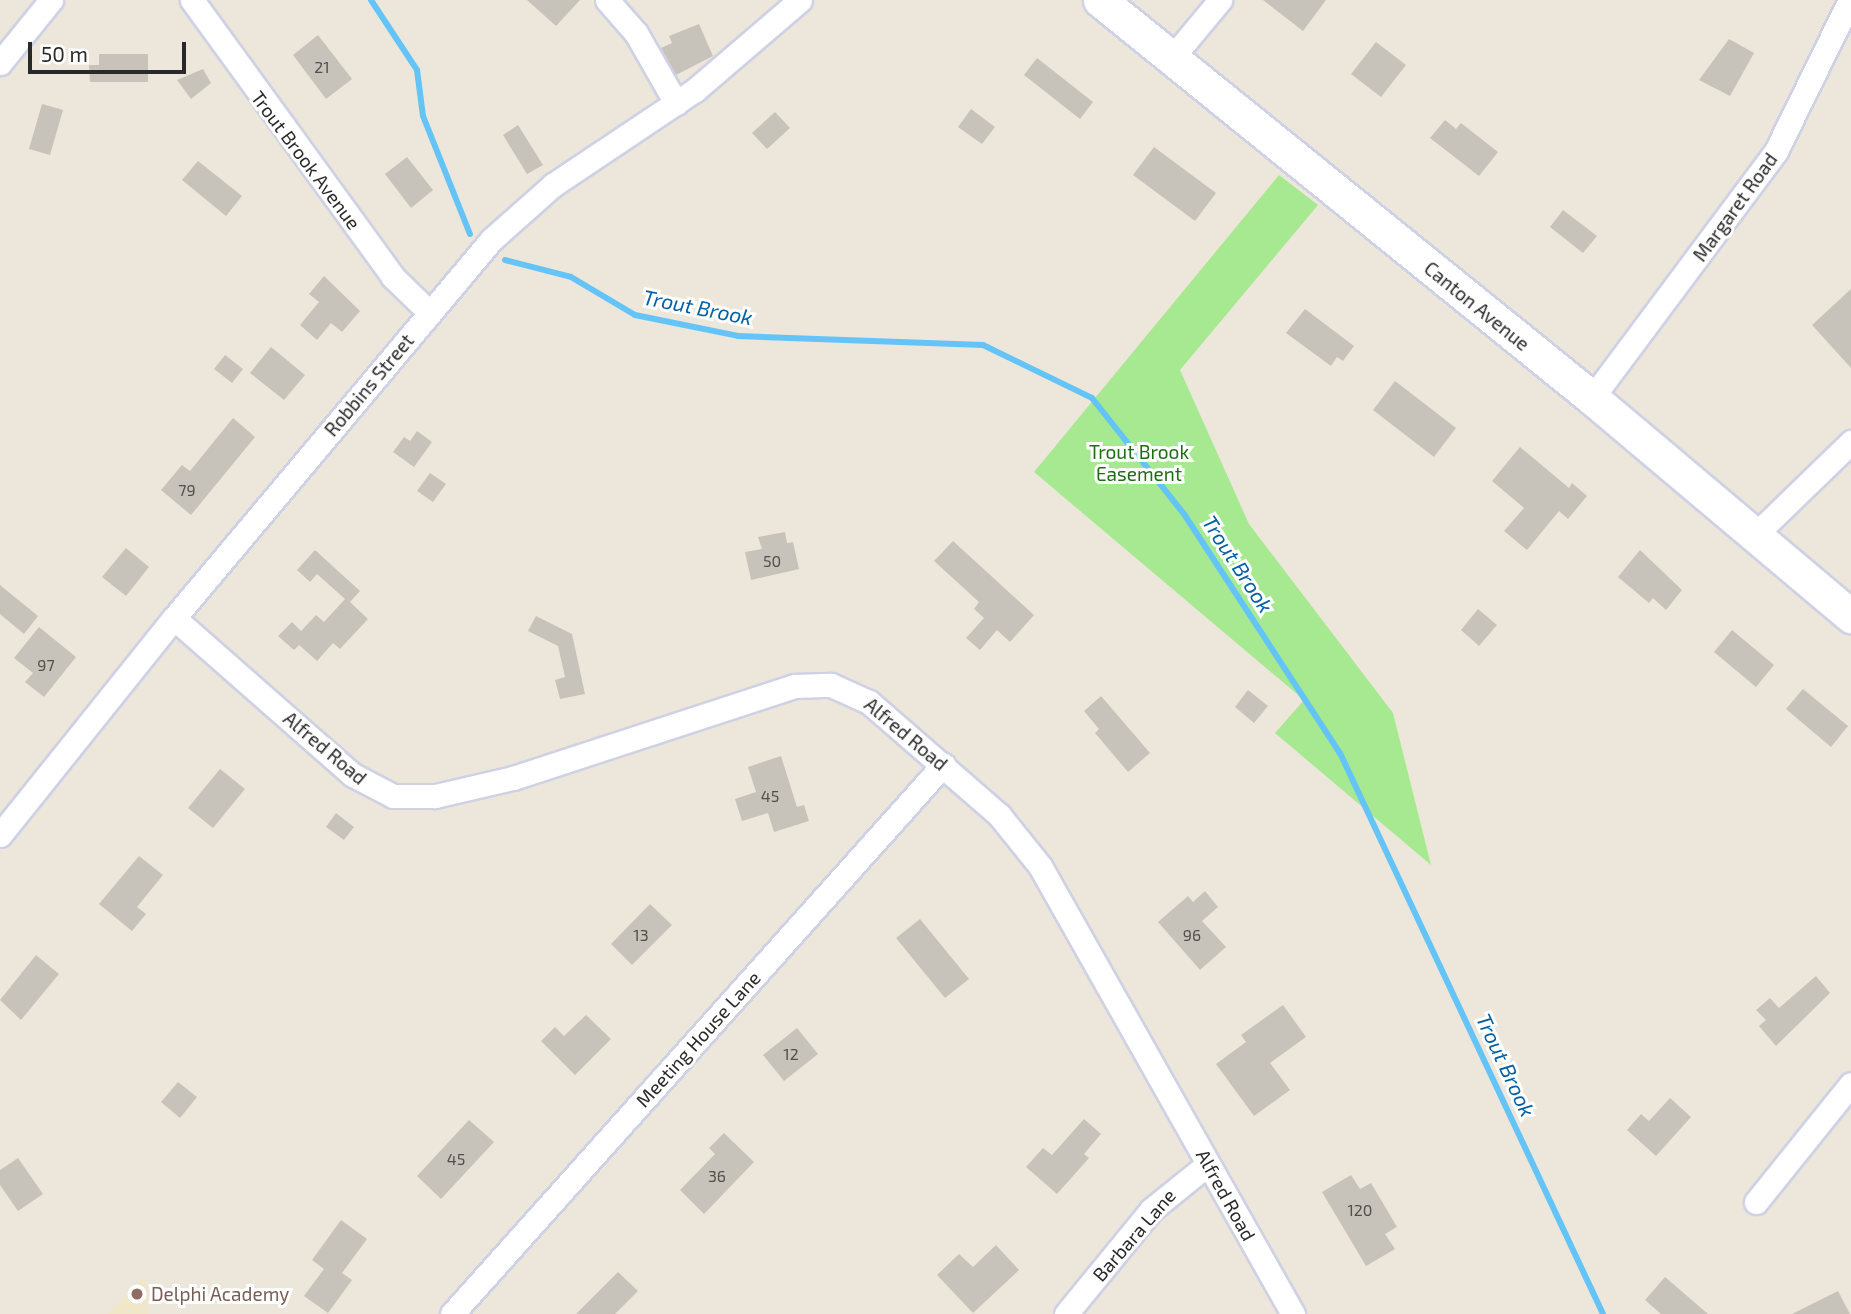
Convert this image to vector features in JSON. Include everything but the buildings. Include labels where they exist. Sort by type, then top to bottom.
[{"type":"main road","name":"Canton Avenue","points":[[1100,0],[1592,398],[1851,616]]},
{"type":"street","points":[[0,62],[51,0]]},
{"type":"street","name":"Trout Brook Avenue","points":[[192,0],[393,277],[429,312]]},
{"type":"street","points":[[607,0],[636,33],[676,103]]},
{"type":"street","name":"Robbins Street","points":[[0,835],[174,618],[429,312],[530,203],[676,103],[800,0]]},
{"type":"street","points":[[1171,59],[1220,0]]},
{"type":"street","name":"Margaret Road","points":[[1592,398],[1776,151],[1850,0]]},
{"type":"street","points":[[1755,536],[1851,442]]},
{"type":"street","name":"Alfred Road","points":[[174,618],[353,775],[393,796],[435,796],[487,785],[782,690],[818,683],[843,689],[869,702],[999,815],[1040,866],[1293,1314]]},
{"type":"street","name":"Meeting House Lane","points":[[452,1314],[943,765]]},
{"type":"street","points":[[1756,1202],[1851,1084]]},
{"type":"street","name":"Barbara Lane","points":[[1066,1314],[1151,1210],[1208,1164]]},
{"type":"shaded area","name":"Delphi Academy","points":[[145,1275],[148,1314],[108,1314]]},
{"type":"green space","name":"Trout Brook Easement","points":[[1279,175],[1318,205],[1180,370],[1249,524],[1393,713],[1431,865],[1275,733],[1304,700],[1034,472]]},
{"type":"waterway","name":"Trout Brook","points":[[371,0],[417,70],[423,116],[470,234]]},
{"type":"waterway","name":"Trout Brook","points":[[505,260],[571,277],[635,315],[738,336],[983,345],[1092,398],[1184,514],[1340,753],[1603,1314]]},
{"type":"place","name":"Delphi Academy","points":[[137,1294]]}]
